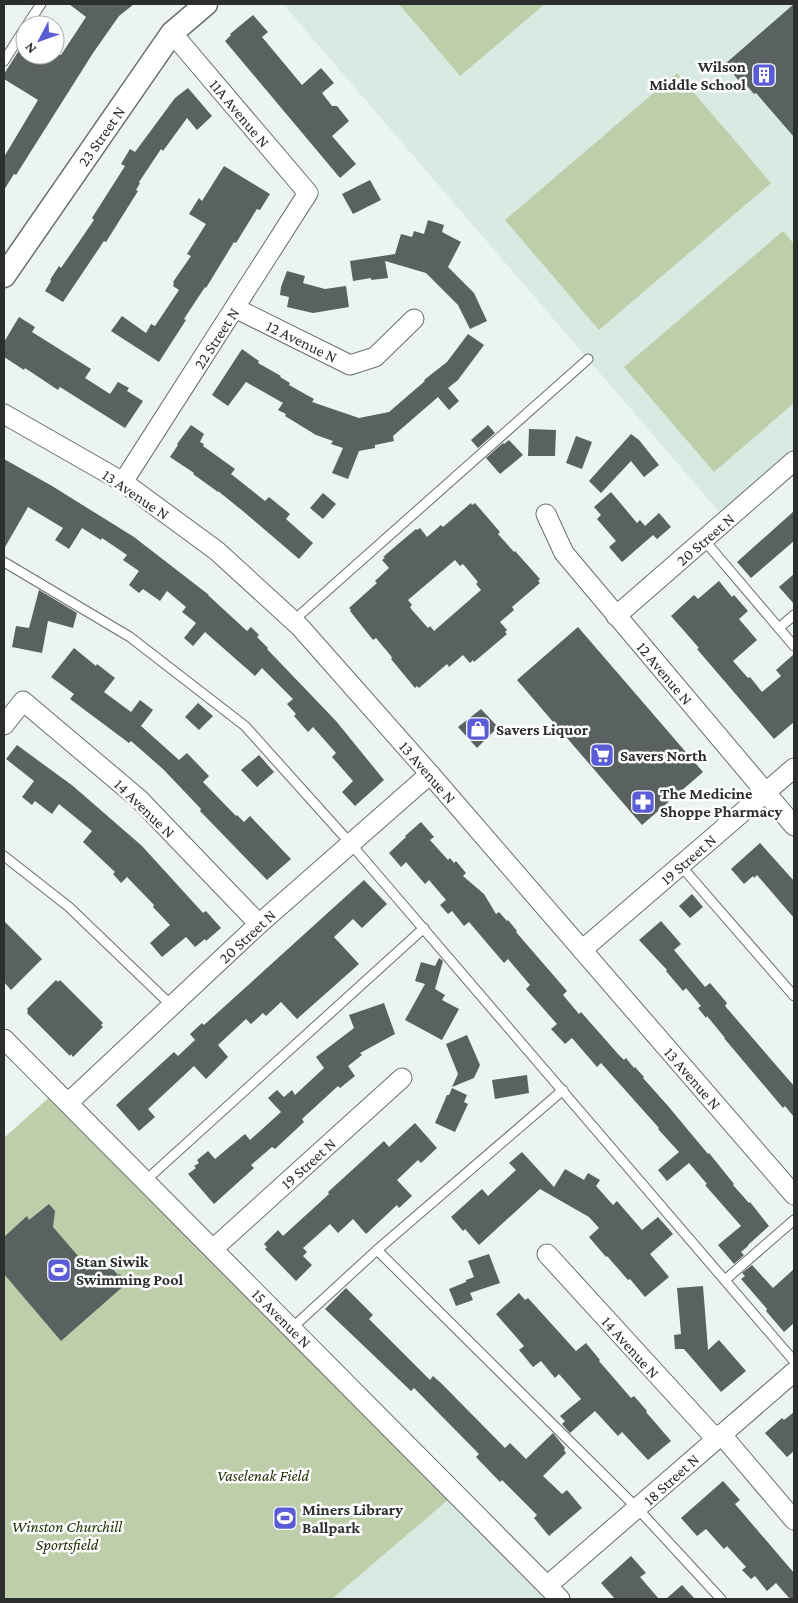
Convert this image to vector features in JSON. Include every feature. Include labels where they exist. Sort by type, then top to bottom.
[{"type":"street","name":"23 Street N","points":[[4,276],[172,33],[206,4]]},
{"type":"street","name":"11A Avenue N","points":[[172,33],[308,193]]},
{"type":"street","name":"22 Street N","points":[[123,482],[308,193]]},
{"type":"street","name":"12 Avenue N","points":[[235,308],[350,365],[375,357],[414,319]]},
{"type":"street","name":"13 Avenue N","points":[[4,414],[123,482],[217,551],[294,621],[430,774],[794,1195]]},
{"type":"street","name":"20 Street N","points":[[616,616],[794,461]]},
{"type":"street","name":"12 Avenue N","points":[[546,514],[564,553],[794,826]]},
{"type":"street","name":"14 Avenue N","points":[[4,726],[23,701],[139,799],[259,924]]},
{"type":"street","name":"19 Street N","points":[[582,950],[794,768]]},
{"type":"street","name":"20 Street N","points":[[68,1103],[259,924],[430,774]]},
{"type":"street","name":"15 Avenue N","points":[[4,1039],[146,1180],[553,1593]]},
{"type":"street","name":"19 Street N","points":[[213,1249],[402,1078]]},
{"type":"street","name":"14 Avenue N","points":[[547,1254],[794,1520]]},
{"type":"street","name":"18 Street N","points":[[553,1593],[638,1509],[794,1372]]},
{"type":"lane","points":[[34,15],[41,4]]},
{"type":"lane","points":[[4,61],[15,44]]},
{"type":"lane","points":[[294,621],[588,359]]},
{"type":"lane","points":[[704,540],[794,646]]},
{"type":"lane","points":[[4,562],[130,637],[245,726],[424,928],[794,1361]]},
{"type":"lane","points":[[779,628],[794,615]]},
{"type":"lane","points":[[4,856],[70,907],[172,1006]]},
{"type":"lane","points":[[681,866],[794,996]]},
{"type":"lane","points":[[146,1180],[424,928]]},
{"type":"lane","points":[[292,1328],[377,1250],[562,1090]]},
{"type":"lane","points":[[725,1280],[794,1220]]},
{"type":"lane","points":[[377,1250],[638,1509],[721,1599]]},
{"type":"shaded area","points":[[283,4],[794,4],[794,461],[726,520]]},
{"type":"shaded area","points":[[455,1494],[560,1599],[332,1599]]},
{"type":"green space","points":[[399,4],[545,4],[460,76]]},
{"type":"green space","points":[[677,73],[771,183],[599,330],[505,220]]},
{"type":"green space","points":[[783,231],[794,244],[794,403],[714,472],[624,367]]},
{"type":"green space","name":"Vaselenak Field","points":[[56,1091],[455,1494],[332,1599],[4,1599],[4,1138]]},
{"type":"building","points":[[69,4],[134,4],[119,16],[93,53],[16,175],[14,174],[4,190],[4,157],[38,100],[4,79],[4,74],[15,57],[15,65],[65,65],[65,49],[86,17]]},
{"type":"building","name":"Wilson Middle School","points":[[794,4],[794,137],[756,93],[754,94],[747,86],[745,88],[725,64]]},
{"type":"building","points":[[253,15],[268,32],[262,37],[302,85],[321,68],[334,83],[322,93],[332,106],[337,106],[349,121],[332,136],[356,164],[340,178],[225,41],[230,34]]},
{"type":"building","points":[[188,88],[212,116],[197,130],[187,118],[163,151],[161,149],[139,182],[136,190],[138,191],[106,242],[104,241],[63,302],[45,291],[59,266],[61,268],[94,220],[92,218],[125,166],[121,164],[130,149],[135,152],[175,98]]},
{"type":"building","points":[[224,166],[270,194],[260,210],[257,209],[236,243],[234,242],[206,288],[184,319],[186,320],[159,362],[111,331],[122,316],[146,333],[151,324],[155,326],[179,290],[173,286],[173,282],[191,256],[187,254],[206,224],[189,214],[199,198],[202,201]]},
{"type":"building","points":[[370,180],[381,200],[353,214],[342,194]]},
{"type":"building","points":[[428,220],[444,225],[442,232],[461,242],[448,267],[474,293],[487,321],[470,329],[458,305],[426,273],[385,261],[388,278],[353,281],[350,261],[395,254],[401,234],[412,237],[414,231],[424,234]]},
{"type":"building","points":[[287,271],[305,276],[303,283],[325,289],[346,286],[349,307],[313,313],[287,307],[289,297],[280,295]]},
{"type":"building","points":[[19,317],[35,327],[32,332],[91,369],[85,378],[110,394],[118,382],[129,388],[127,391],[143,401],[125,428],[60,387],[58,390],[25,368],[24,370],[4,357],[4,342]]},
{"type":"building","points":[[468,334],[484,345],[458,380],[448,388],[459,401],[449,410],[438,397],[393,436],[394,441],[375,445],[375,448],[359,451],[348,479],[332,473],[343,448],[331,444],[333,441],[316,435],[285,416],[286,414],[278,410],[283,403],[246,382],[228,406],[212,395],[242,349],[259,361],[258,363],[281,376],[290,383],[289,385],[314,399],[312,402],[359,418],[389,412],[447,362]]},
{"type":"building","points":[[191,425],[204,434],[200,442],[204,444],[203,446],[235,469],[231,474],[265,501],[269,497],[290,514],[286,519],[313,543],[299,559],[218,491],[170,457]]},
{"type":"building","points":[[488,425],[495,433],[478,448],[471,440]]},
{"type":"building","points":[[529,429],[556,430],[555,456],[528,456]]},
{"type":"building","points":[[631,434],[639,440],[659,465],[644,477],[631,461],[601,493],[589,481]]},
{"type":"building","points":[[576,436],[592,442],[582,469],[566,463]]},
{"type":"building","points":[[509,440],[523,455],[500,474],[486,458]]},
{"type":"building","points":[[4,459],[52,486],[134,537],[209,595],[247,631],[251,627],[259,635],[257,637],[267,649],[336,721],[384,780],[355,806],[342,792],[353,781],[332,757],[336,753],[313,727],[308,732],[294,716],[296,714],[287,704],[293,699],[262,668],[255,676],[205,632],[193,646],[184,638],[196,623],[182,612],[186,607],[167,591],[160,601],[143,589],[139,593],[129,585],[139,571],[123,560],[127,555],[102,538],[101,540],[82,528],[69,549],[55,540],[63,528],[28,507],[4,549]]},
{"type":"building","points":[[611,492],[637,523],[640,520],[645,526],[659,513],[671,527],[657,539],[653,535],[622,562],[609,547],[616,541],[597,519],[601,515],[594,507]]},
{"type":"building","points":[[323,493],[336,504],[323,519],[310,508]]},
{"type":"building","points":[[471,503],[472,505],[475,503],[500,532],[498,534],[540,579],[538,581],[540,583],[512,607],[514,610],[500,622],[507,630],[505,632],[507,634],[474,662],[473,660],[470,663],[463,655],[449,667],[447,664],[419,688],[417,686],[415,688],[376,638],[373,640],[349,608],[377,583],[375,581],[389,568],[382,560],[385,558],[383,557],[416,529],[420,528],[427,537],[441,525],[443,527]],"holes":[[[455,560],[460,566],[463,564],[478,582],[476,584],[481,590],[434,631],[430,626],[428,628],[412,610],[410,607],[412,605],[408,600]]]},
{"type":"building","points":[[794,511],[794,541],[751,578],[737,562]]},
{"type":"building","points":[[794,574],[794,604],[779,587]]},
{"type":"building","points":[[719,581],[732,597],[734,595],[748,611],[739,619],[757,640],[733,661],[762,692],[781,676],[776,670],[794,654],[794,722],[774,739],[671,616],[694,595],[698,599]]},
{"type":"building","points":[[39,590],[77,613],[73,628],[48,621],[42,653],[12,647],[16,626],[29,628]]},
{"type":"building","points":[[578,627],[703,772],[642,825],[517,680]]},
{"type":"building","points":[[74,648],[96,666],[97,664],[115,678],[104,692],[131,712],[140,700],[153,710],[141,726],[179,760],[187,753],[209,776],[203,782],[236,816],[244,822],[250,816],[291,859],[267,880],[200,811],[201,809],[163,769],[131,741],[129,743],[70,699],[74,694],[51,677]]},
{"type":"building","points":[[198,703],[213,716],[199,730],[185,717]]},
{"type":"building","name":"Savers Liquor","points":[[481,709],[498,727],[477,748],[458,727]]},
{"type":"building","points":[[17,745],[73,786],[142,846],[203,913],[206,911],[221,928],[206,941],[205,939],[195,947],[186,937],[162,957],[150,943],[170,925],[127,877],[121,883],[113,874],[115,872],[83,842],[92,831],[59,804],[52,814],[35,801],[32,805],[22,797],[34,781],[6,759]]},
{"type":"building","points":[[259,755],[274,772],[257,787],[241,770]]},
{"type":"building","points":[[421,822],[434,837],[430,840],[448,860],[450,858],[454,863],[456,861],[466,873],[463,876],[484,894],[496,914],[499,912],[508,920],[516,932],[567,991],[563,995],[579,1014],[581,1012],[618,1054],[624,1060],[626,1058],[644,1077],[769,1226],[741,1252],[744,1255],[734,1264],[718,1245],[741,1226],[705,1185],[707,1184],[689,1163],[667,1181],[658,1170],[679,1152],[659,1128],[601,1063],[597,1067],[572,1038],[565,1044],[551,1029],[557,1024],[526,989],[530,985],[508,959],[504,963],[469,922],[464,926],[452,911],[448,914],[440,905],[446,900],[429,880],[425,884],[406,862],[401,867],[389,853]]},
{"type":"building","points":[[760,843],[794,881],[794,918],[757,875],[744,884],[731,869]]},
{"type":"building","points":[[364,880],[387,904],[362,928],[353,919],[334,937],[359,964],[297,1019],[281,1002],[266,1016],[263,1013],[251,1024],[246,1019],[218,1045],[228,1057],[206,1079],[194,1066],[148,1109],[155,1117],[139,1131],[116,1105],[174,1052],[178,1056],[195,1040],[190,1034],[202,1023],[204,1025]]},
{"type":"building","points":[[692,894],[703,907],[690,918],[679,906]]},
{"type":"building","points":[[4,921],[42,959],[11,990],[4,982]]},
{"type":"building","points":[[661,921],[681,944],[674,950],[705,987],[710,983],[727,1003],[725,1006],[794,1086],[794,1117],[785,1106],[783,1108],[707,1016],[706,1018],[698,1008],[701,1006],[686,988],[683,991],[667,970],[639,940]]},
{"type":"building","points":[[439,958],[443,961],[435,989],[445,995],[442,1000],[459,1009],[442,1040],[405,1020],[425,984],[415,981],[421,962],[435,966]]},
{"type":"building","points":[[56,980],[58,982],[60,980],[103,1023],[101,1025],[103,1027],[73,1057],[27,1013],[27,1009]]},
{"type":"building","points":[[384,1003],[395,1034],[360,1053],[362,1055],[348,1066],[355,1076],[340,1088],[338,1086],[302,1119],[304,1122],[275,1149],[272,1147],[251,1165],[254,1168],[214,1204],[188,1174],[196,1168],[194,1166],[199,1163],[197,1160],[208,1151],[215,1159],[245,1134],[250,1140],[281,1112],[268,1098],[277,1090],[284,1097],[292,1090],[295,1095],[324,1068],[316,1057],[354,1028],[349,1015]]},
{"type":"building","points":[[467,1035],[480,1065],[474,1078],[452,1087],[458,1074],[446,1044]]},
{"type":"building","points":[[527,1075],[529,1093],[495,1099],[492,1080]]},
{"type":"building","points":[[452,1088],[467,1095],[464,1102],[468,1104],[455,1132],[435,1123]]},
{"type":"building","points":[[415,1123],[437,1148],[421,1163],[418,1160],[397,1180],[412,1196],[399,1208],[397,1205],[366,1234],[353,1219],[338,1233],[330,1224],[303,1248],[307,1252],[303,1256],[312,1265],[296,1281],[265,1249],[267,1247],[264,1244],[278,1230],[283,1236],[384,1141],[389,1147]]},
{"type":"building","points":[[522,1152],[554,1187],[565,1169],[584,1180],[588,1173],[600,1180],[596,1186],[613,1205],[617,1201],[642,1230],[658,1217],[673,1234],[650,1254],[669,1277],[645,1297],[589,1237],[599,1228],[589,1217],[540,1189],[479,1245],[451,1217],[482,1189],[488,1196],[516,1170],[509,1163]]},
{"type":"building","name":"Stan Siwik Swimming Pool","points":[[49,1204],[55,1211],[53,1227],[85,1264],[98,1265],[105,1260],[127,1283],[61,1341],[4,1274],[4,1237],[27,1216],[29,1220]]},
{"type":"building","points":[[489,1254],[500,1283],[470,1293],[473,1300],[456,1306],[449,1289],[474,1277],[468,1261]]},
{"type":"building","points":[[752,1265],[773,1288],[794,1269],[794,1323],[784,1332],[741,1279],[745,1276],[742,1273]]},
{"type":"building","points":[[703,1286],[708,1350],[719,1340],[746,1371],[721,1392],[684,1349],[675,1349],[674,1335],[681,1334],[677,1288]]},
{"type":"building","points":[[346,1288],[373,1315],[369,1319],[430,1380],[433,1376],[440,1382],[505,1448],[510,1443],[526,1459],[553,1433],[565,1448],[566,1453],[543,1476],[562,1494],[567,1490],[582,1508],[549,1536],[534,1518],[537,1515],[502,1480],[500,1482],[476,1457],[479,1454],[414,1388],[411,1391],[325,1309]]},
{"type":"building","points":[[519,1293],[525,1300],[528,1298],[576,1351],[586,1343],[631,1398],[634,1396],[671,1441],[648,1460],[622,1432],[618,1436],[595,1411],[570,1433],[562,1424],[565,1421],[560,1416],[581,1399],[559,1374],[555,1378],[541,1361],[533,1367],[519,1350],[524,1346],[496,1314]]},
{"type":"building","points":[[794,1412],[794,1451],[787,1457],[765,1433],[782,1418],[784,1420]]},
{"type":"building","points":[[723,1481],[740,1500],[735,1504],[794,1573],[794,1599],[790,1599],[776,1583],[767,1591],[755,1576],[751,1579],[742,1570],[746,1567],[727,1546],[724,1549],[706,1529],[697,1536],[681,1518]]},
{"type":"building","points":[[631,1556],[646,1573],[640,1577],[659,1599],[615,1599],[601,1583]]},
{"type":"building","points":[[682,1585],[695,1599],[666,1599]]},
{"type":"place","name":"Wilson Middle School","points":[[764,75]]},
{"type":"place","name":"Savers Liquor","points":[[478,729]]},
{"type":"place","name":"Savers North","points":[[602,755]]},
{"type":"place","name":"The Medicine Shoppe Pharmacy","points":[[643,802]]},
{"type":"place","name":"Stan Siwik Swimming Pool","points":[[59,1270]]},
{"type":"place","name":"Miners Library Ballpark","points":[[285,1518]]},
{"type":"park label","name":"Winston Churchill Sportsfield","points":[[67,1535]]}]
